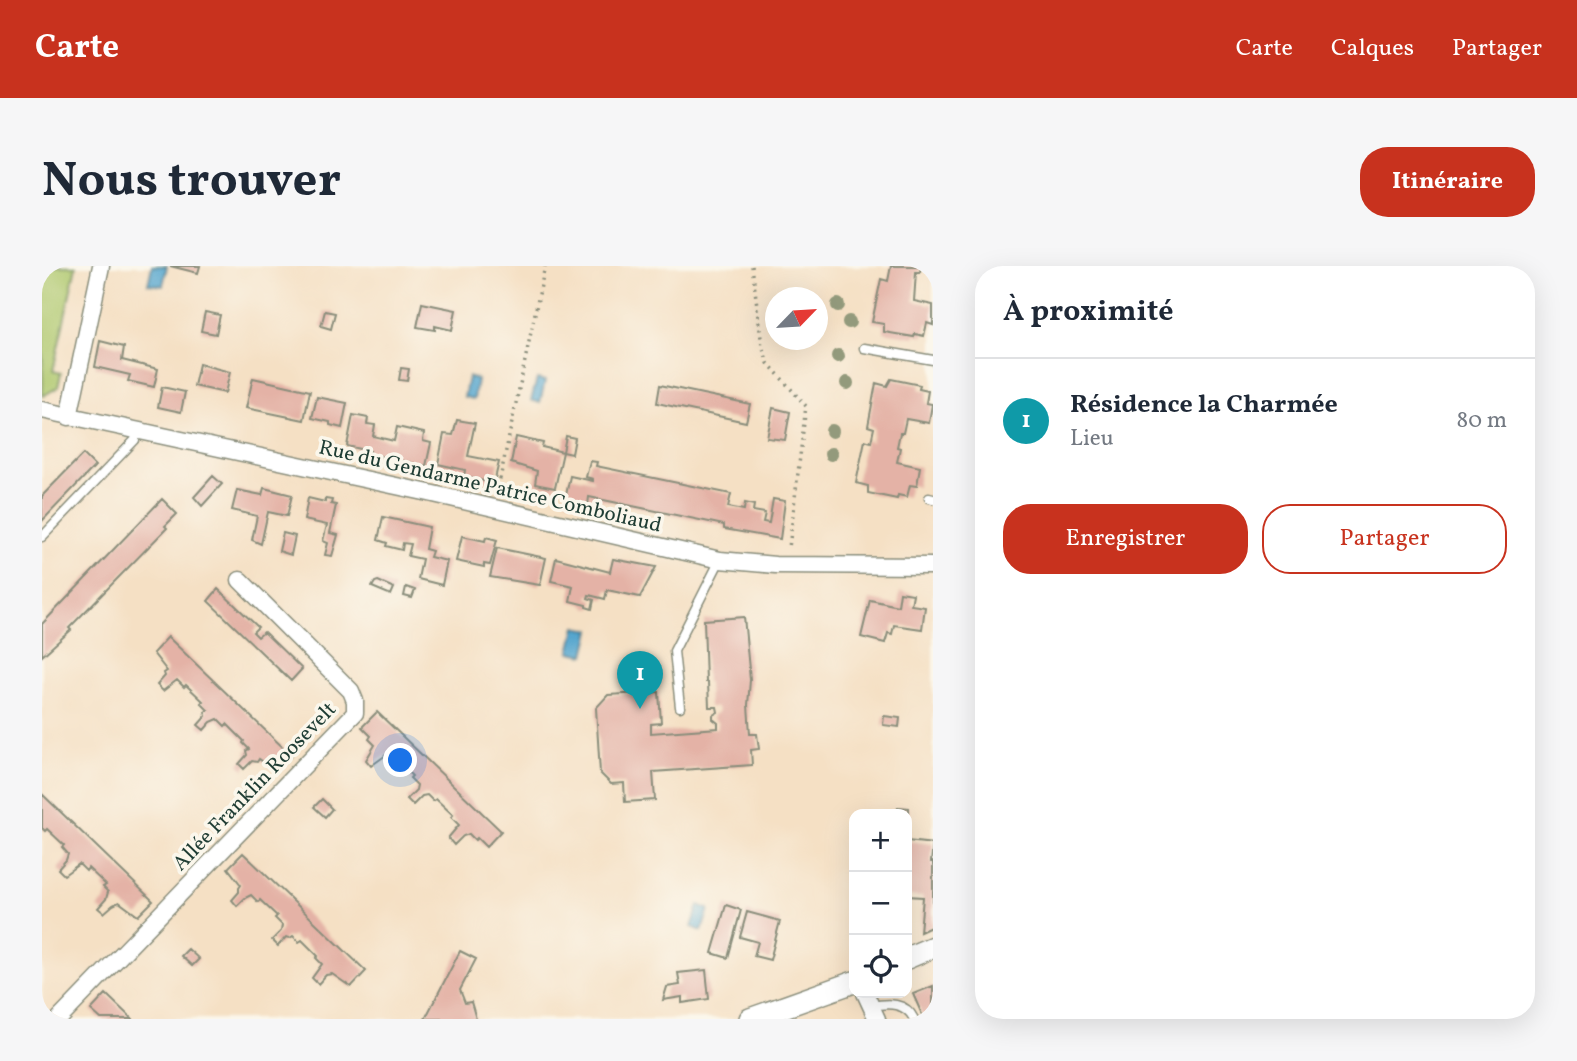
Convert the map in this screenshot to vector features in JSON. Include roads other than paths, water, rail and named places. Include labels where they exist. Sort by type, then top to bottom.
[{"type":"main road","points":[[912,956],[933,947]]},
{"type":"main road","points":[[750,1019],[849,984]]},
{"type":"street","points":[[69,417],[101,266]]},
{"type":"street","name":"Rue du Gendarme Patrice Comboliaud","points":[[42,410],[720,560],[787,565],[933,566]]},
{"type":"street","name":"Allée Franklin Roosevelt","points":[[59,1019],[355,713],[351,691],[240,580]]},
{"type":"lane","points":[[864,348],[933,360]]},
{"type":"lane","points":[[42,537],[135,440],[137,431]]},
{"type":"lane","points":[[680,707],[674,651],[720,560]]},
{"type":"lane","points":[[871,1006],[885,1003],[903,1007],[909,1010],[914,1019]]},
{"type":"water","points":[[152,266],[167,266],[163,286],[148,284]]},
{"type":"water","points":[[468,377],[477,379],[474,399],[464,397]]},
{"type":"water","points":[[537,379],[545,381],[540,403],[531,400]]},
{"type":"water","points":[[576,627],[591,630],[585,655],[570,652]]},
{"type":"water","points":[[699,905],[709,909],[702,931],[692,927]]},
{"type":"place","name":"Résidence la Charmée","points":[[640,709]]}]
